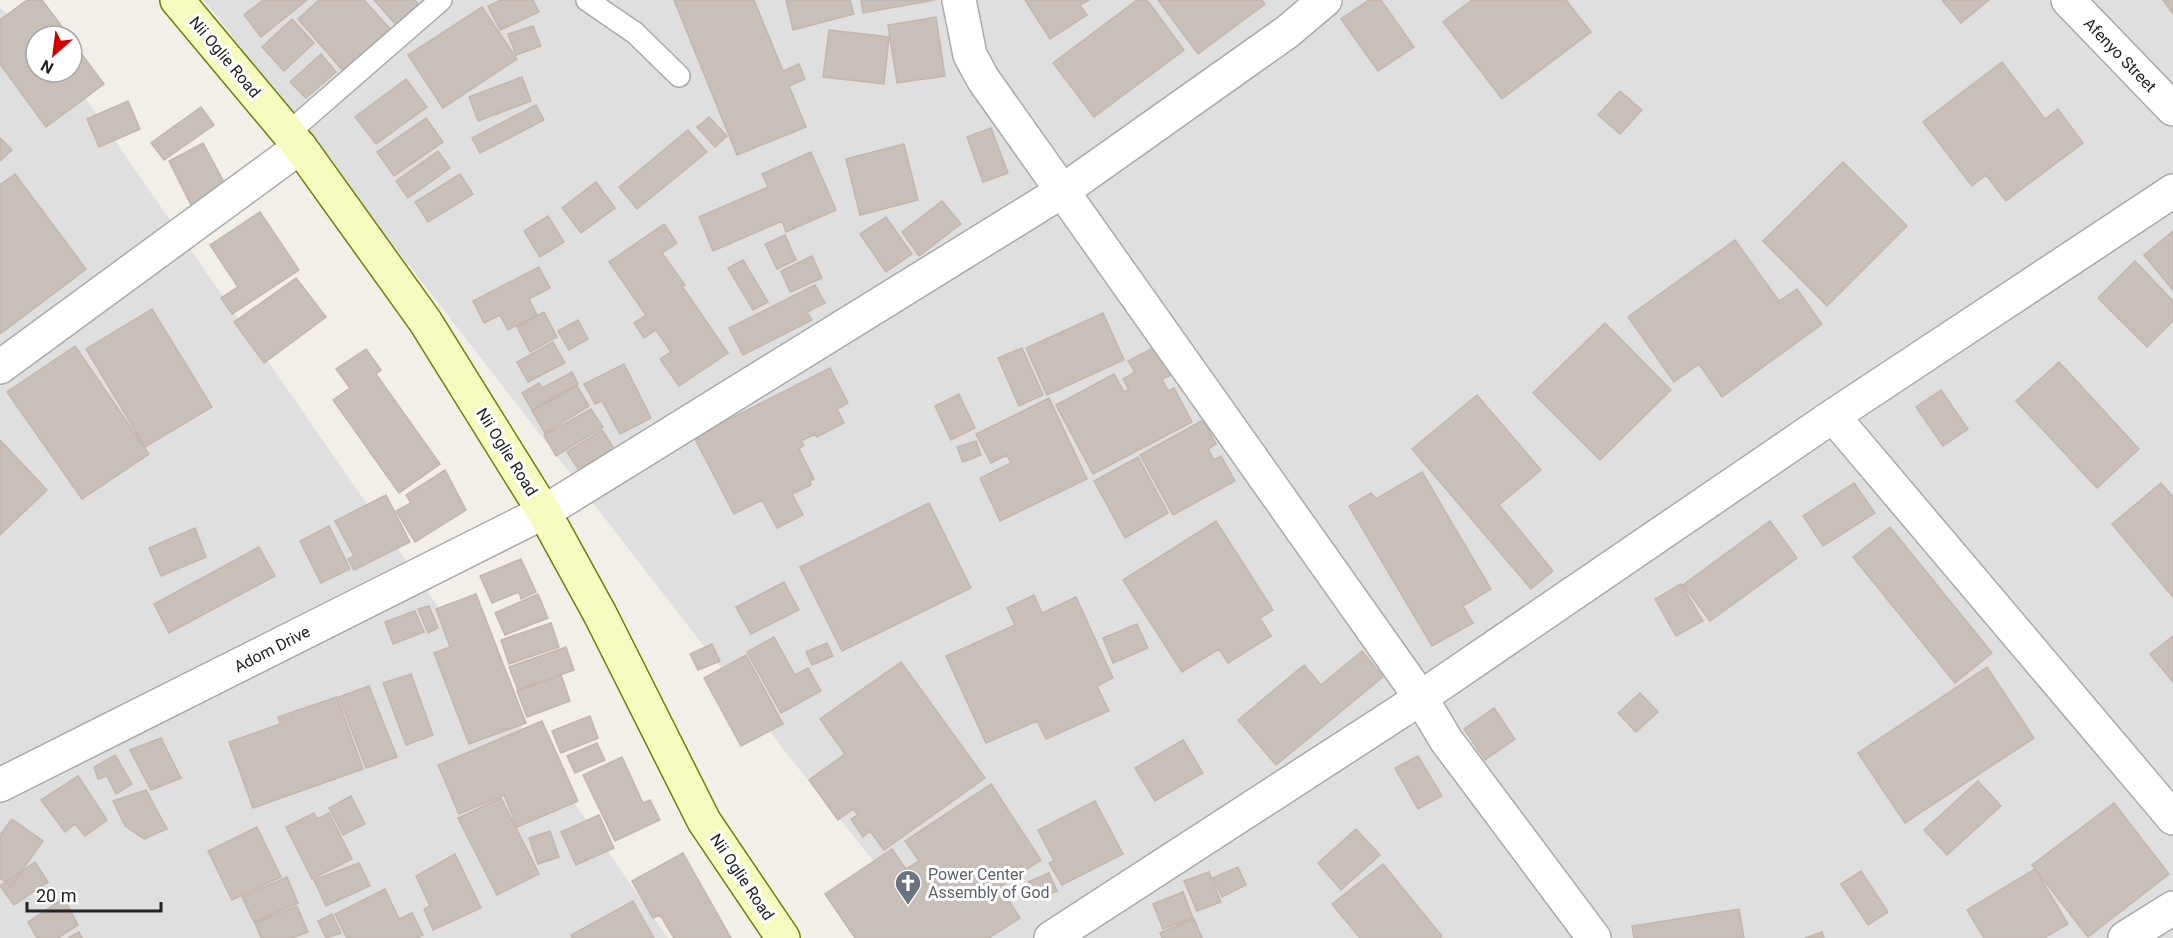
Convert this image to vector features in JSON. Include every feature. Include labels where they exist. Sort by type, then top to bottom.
[{"type":"street","name":"Nii Oglie Road","points":[[177,0],[294,140],[425,321],[544,512],[600,614],[704,821],[783,938]]},
{"type":"street","points":[[959,0],[969,55],[983,79],[1064,190],[1421,698],[1446,740],[1594,938]]},
{"type":"street","name":"Adom Drive","points":[[4,775],[544,512],[1064,190],[1287,32],[1325,0]]},
{"type":"street","name":"Afenyo Street","points":[[2068,0],[2173,109]]},
{"type":"street","points":[[0,367],[294,140]]},
{"type":"street","points":[[1051,938],[1421,698],[1833,416],[2173,191]]},
{"type":"street","points":[[1833,416],[2173,818]]},
{"type":"street","points":[[2125,938],[2173,908]]},
{"type":"lane","points":[[294,140],[441,0]]},
{"type":"lane","points":[[587,0],[635,33],[679,76]]},
{"type":"shaded area","points":[[204,0],[2173,0],[2173,938],[936,938],[791,759]]},
{"type":"shaded area","points":[[0,7],[24,30],[24,84],[76,84],[668,938],[0,938]]},
{"type":"building","points":[[27,0],[42,0],[60,24],[24,24],[24,84],[84,84],[84,57],[104,84],[46,127],[0,64],[0,20]]},
{"type":"building","points":[[263,0],[307,0],[261,37],[244,15]]},
{"type":"building","points":[[319,0],[364,0],[391,30],[344,72],[298,19]]},
{"type":"building","points":[[374,0],[415,0],[420,6],[397,26]]},
{"type":"building","points":[[501,0],[533,0],[539,12],[500,30],[488,6]]},
{"type":"building","points":[[674,0],[754,0],[783,71],[799,64],[805,79],[789,86],[806,127],[737,155]]},
{"type":"building","points":[[786,0],[850,0],[854,14],[793,30]]},
{"type":"building","points":[[861,0],[935,0],[863,13]]},
{"type":"building","points":[[1025,0],[1089,0],[1080,5],[1087,15],[1050,39]]},
{"type":"building","points":[[1137,0],[1147,0],[1184,50],[1094,117],[1053,63]]},
{"type":"building","points":[[1158,0],[1262,0],[1265,4],[1198,54]]},
{"type":"building","points":[[1369,0],[1381,0],[1414,47],[1378,71],[1341,19]]},
{"type":"building","points":[[1472,0],[1566,0],[1591,32],[1502,99],[1443,22]]},
{"type":"building","points":[[1942,0],[1989,0],[1961,23]]},
{"type":"building","points":[[2163,0],[2173,0],[2173,14]]},
{"type":"building","points":[[482,7],[517,59],[443,108],[408,55]]},
{"type":"building","points":[[936,17],[945,76],[897,83],[888,25]]},
{"type":"building","points":[[292,19],[314,43],[284,71],[262,47]]},
{"type":"building","points":[[533,26],[541,46],[516,55],[508,34]]},
{"type":"building","points":[[829,30],[889,37],[884,84],[823,77]]},
{"type":"building","points":[[321,54],[336,72],[306,98],[290,82]]},
{"type":"building","points":[[2002,62],[2045,119],[2058,109],[2083,143],[2006,201],[1986,175],[1972,186],[1923,122]]},
{"type":"building","points":[[522,77],[531,101],[478,121],[469,97]]},
{"type":"building","points":[[406,79],[427,107],[376,144],[355,117]]},
{"type":"building","points":[[1620,91],[1642,110],[1620,134],[1598,115]]},
{"type":"building","points":[[128,101],[140,129],[99,147],[87,119]]},
{"type":"building","points":[[536,105],[544,120],[480,153],[472,138]]},
{"type":"building","points":[[201,107],[214,125],[164,160],[151,143]]},
{"type":"building","points":[[709,117],[727,136],[715,147],[697,127]]},
{"type":"building","points":[[426,118],[443,142],[394,176],[377,152]]},
{"type":"building","points":[[991,128],[1008,173],[983,182],[967,137]]},
{"type":"building","points":[[688,130],[707,152],[637,209],[619,187]]},
{"type":"building","points":[[0,138],[12,150],[0,161]]},
{"type":"building","points":[[203,143],[226,186],[191,205],[169,161]]},
{"type":"building","points":[[904,144],[918,200],[860,215],[846,159]]},
{"type":"building","points":[[438,151],[450,168],[408,198],[396,181]]},
{"type":"building","points":[[811,152],[836,210],[786,232],[782,221],[713,251],[699,217],[768,187],[762,174]]},
{"type":"building","points":[[1843,162],[1907,226],[1827,306],[1763,241]]},
{"type":"building","points":[[15,174],[86,269],[0,334],[0,185]]},
{"type":"building","points":[[460,174],[473,194],[428,222],[415,202]]},
{"type":"building","points":[[596,182],[615,208],[581,233],[562,208]]},
{"type":"building","points":[[942,201],[961,224],[919,256],[902,232]]},
{"type":"building","points":[[260,212],[299,270],[232,314],[221,298],[238,287],[210,245]]},
{"type":"building","points":[[548,216],[564,242],[540,257],[524,231]]},
{"type":"building","points":[[886,217],[912,254],[886,272],[860,234]]},
{"type":"building","points":[[664,224],[677,243],[662,253],[728,353],[679,386],[660,359],[671,352],[656,330],[644,338],[634,323],[646,315],[609,262]]},
{"type":"building","points":[[2173,231],[2173,290],[2144,255]]},
{"type":"building","points":[[785,235],[796,260],[777,269],[765,244]]},
{"type":"building","points":[[1735,240],[1779,301],[1797,289],[1822,324],[1722,397],[1699,364],[1674,382],[1628,317]]},
{"type":"building","points":[[812,256],[822,278],[790,292],[781,271]]},
{"type":"building","points":[[743,260],[768,302],[753,310],[728,268]]},
{"type":"building","points":[[2135,261],[2173,301],[2173,321],[2147,347],[2098,298]]},
{"type":"building","points":[[539,267],[550,288],[529,299],[537,315],[508,330],[500,315],[484,323],[473,301]]},
{"type":"building","points":[[296,278],[326,317],[264,363],[234,322]]},
{"type":"building","points":[[815,285],[825,303],[807,312],[812,320],[743,355],[729,328]]},
{"type":"building","points":[[152,309],[212,407],[145,447],[86,349]]},
{"type":"building","points":[[544,312],[557,337],[530,352],[517,327]]},
{"type":"building","points":[[1103,313],[1124,360],[1047,395],[1026,348]]},
{"type":"building","points":[[578,320],[588,339],[569,350],[558,331]]},
{"type":"building","points":[[1605,323],[1671,390],[1600,460],[1533,393]]},
{"type":"building","points":[[553,342],[565,363],[528,382],[517,362]]},
{"type":"building","points":[[75,346],[149,454],[82,499],[7,392]]},
{"type":"building","points":[[1022,348],[1043,395],[1019,406],[998,358]]},
{"type":"building","points":[[1153,348],[1158,358],[1163,355],[1174,374],[1162,379],[1168,391],[1174,388],[1192,422],[1093,474],[1056,405],[1114,374],[1124,392],[1129,389],[1123,379],[1135,372],[1128,361]]},
{"type":"building","points":[[366,349],[381,370],[376,374],[440,464],[399,493],[333,400],[350,388],[336,369]]},
{"type":"building","points":[[2059,362],[2139,449],[2097,488],[2016,401]]},
{"type":"building","points":[[624,364],[651,418],[620,434],[602,401],[595,404],[584,384]]},
{"type":"building","points":[[830,368],[848,403],[837,409],[844,423],[817,437],[815,434],[801,441],[804,445],[799,449],[814,479],[810,481],[811,485],[792,494],[803,515],[777,528],[762,500],[734,514],[694,437]]},
{"type":"building","points":[[572,372],[578,384],[532,410],[522,393],[539,383],[542,388]]},
{"type":"building","points":[[577,386],[589,406],[545,433],[532,411]]},
{"type":"building","points":[[1941,390],[1968,429],[1943,446],[1916,407]]},
{"type":"building","points":[[959,394],[975,428],[951,440],[935,406]]},
{"type":"building","points":[[1477,395],[1541,470],[1499,505],[1553,571],[1531,589],[1412,449]]},
{"type":"building","points":[[1049,398],[1087,479],[1000,521],[980,478],[1011,463],[1007,455],[991,463],[976,434]]},
{"type":"building","points":[[591,409],[603,427],[556,456],[544,435]]},
{"type":"building","points":[[1203,420],[1216,444],[1208,449],[1214,460],[1221,456],[1235,481],[1173,515],[1140,455]]},
{"type":"building","points":[[602,430],[615,450],[580,472],[567,452]]},
{"type":"building","points":[[0,440],[47,490],[0,535]]},
{"type":"building","points":[[976,441],[981,455],[963,462],[957,447]]},
{"type":"building","points":[[1138,457],[1168,513],[1125,538],[1094,481]]},
{"type":"building","points":[[445,470],[466,510],[415,542],[396,511],[411,503],[406,495]]},
{"type":"building","points":[[1422,472],[1491,589],[1463,606],[1473,623],[1432,646],[1349,506],[1371,493],[1376,499]]},
{"type":"building","points":[[1854,483],[1875,513],[1823,546],[1803,516]]},
{"type":"building","points":[[2161,483],[2173,497],[2173,597],[2112,524]]},
{"type":"building","points":[[386,495],[410,542],[354,570],[348,559],[354,556],[335,521]]},
{"type":"building","points":[[929,503],[971,588],[842,651],[800,567]]},
{"type":"building","points":[[1216,521],[1273,610],[1260,618],[1271,636],[1228,663],[1219,649],[1182,672],[1123,580]]},
{"type":"building","points":[[1770,521],[1797,558],[1710,621],[1683,585]]},
{"type":"building","points":[[329,526],[350,569],[321,583],[300,541]]},
{"type":"building","points":[[1890,527],[1992,653],[1955,683],[1853,557]]},
{"type":"building","points":[[195,528],[206,557],[161,576],[149,548]]},
{"type":"building","points":[[259,547],[275,576],[169,633],[154,604]]},
{"type":"building","points":[[521,559],[536,592],[521,599],[519,592],[492,603],[480,576]]},
{"type":"building","points":[[784,582],[799,610],[751,634],[736,607]]},
{"type":"building","points":[[1681,584],[1703,621],[1676,636],[1655,599]]},
{"type":"building","points":[[476,594],[526,723],[469,744],[434,653],[450,647],[436,609]]},
{"type":"building","points":[[538,594],[548,618],[505,635],[495,613]]},
{"type":"building","points":[[1034,595],[1042,613],[1076,597],[1113,678],[1097,686],[1109,711],[1046,739],[1037,721],[986,743],[946,656],[1015,625],[1007,608]]},
{"type":"building","points":[[429,606],[438,628],[428,633],[418,609]]},
{"type":"building","points":[[415,611],[424,632],[393,644],[385,622]]},
{"type":"building","points":[[551,623],[559,647],[509,664],[501,640]]},
{"type":"building","points":[[1137,624],[1148,648],[1113,663],[1103,638]]},
{"type":"building","points":[[2173,636],[2173,682],[2150,654]]},
{"type":"building","points":[[774,637],[795,675],[808,668],[821,691],[781,713],[747,652]]},
{"type":"building","points":[[827,643],[833,656],[812,665],[806,652]]},
{"type":"building","points":[[712,644],[720,661],[698,670],[690,654]]},
{"type":"building","points":[[566,647],[574,670],[518,690],[509,667]]},
{"type":"building","points":[[1362,651],[1383,677],[1276,765],[1238,720],[1304,665],[1321,685]]},
{"type":"building","points":[[746,655],[783,724],[741,746],[704,678]]},
{"type":"building","points":[[901,662],[985,778],[884,850],[870,831],[863,837],[851,819],[858,815],[853,809],[838,820],[809,780],[845,754],[820,719]]},
{"type":"building","points":[[1987,667],[2034,738],[1905,823],[1858,753]]},
{"type":"building","points":[[411,674],[433,735],[406,745],[383,683]]},
{"type":"building","points":[[561,675],[570,701],[527,717],[517,691]]},
{"type":"building","points":[[369,686],[397,757],[366,768],[339,697]]},
{"type":"building","points":[[1640,693],[1658,712],[1636,732],[1618,713]]},
{"type":"building","points":[[337,697],[363,769],[253,808],[229,742],[280,724],[278,717]]},
{"type":"building","points":[[1494,708],[1515,739],[1485,760],[1464,729]]},
{"type":"building","points":[[590,716],[598,738],[561,753],[552,731]]},
{"type":"building","points":[[542,721],[578,801],[517,827],[504,795],[459,814],[438,765]]},
{"type":"building","points":[[161,738],[181,778],[151,790],[130,750]]},
{"type":"building","points":[[1183,740],[1203,773],[1155,801],[1135,768]]},
{"type":"building","points":[[597,743],[605,760],[575,773],[567,756]]},
{"type":"building","points":[[115,755],[132,784],[116,794],[107,776],[98,779],[94,767]]},
{"type":"building","points":[[1418,756],[1442,796],[1418,809],[1395,768]]},
{"type":"building","points":[[622,757],[643,803],[650,800],[660,820],[615,841],[583,775]]},
{"type":"building","points":[[78,776],[107,820],[85,836],[75,824],[65,832],[41,800]]},
{"type":"building","points":[[1978,781],[2001,806],[1947,855],[1924,830]]},
{"type":"building","name":"Power Center Assembly of God","points":[[991,784],[1041,860],[1000,887],[1020,918],[989,938],[855,938],[825,894],[892,849],[906,869],[919,861],[905,841]]},
{"type":"building","points":[[146,790],[167,829],[144,839],[125,826],[113,801]]},
{"type":"building","points":[[351,796],[365,824],[343,835],[329,808]]},
{"type":"building","points":[[501,798],[539,874],[497,895],[458,818]]},
{"type":"building","points":[[1095,801],[1123,854],[1062,885],[1049,863],[1054,861],[1038,830]]},
{"type":"building","points":[[2114,803],[2169,874],[2088,937],[2032,865]]},
{"type":"building","points":[[314,813],[317,819],[329,813],[352,859],[312,879],[286,827]]},
{"type":"building","points":[[599,815],[614,848],[576,865],[561,832]]},
{"type":"building","points":[[12,819],[43,841],[11,886],[0,878],[0,835]]},
{"type":"building","points":[[257,827],[281,877],[232,900],[208,851]]},
{"type":"building","points":[[1356,829],[1380,855],[1341,890],[1318,863]]},
{"type":"building","points":[[550,831],[559,857],[538,864],[529,838]]},
{"type":"building","points":[[683,853],[731,938],[674,938],[660,915],[653,918],[632,881]]},
{"type":"building","points":[[455,854],[481,908],[433,930],[424,909],[430,906],[416,876]]},
{"type":"building","points":[[35,862],[48,882],[14,905],[0,886]]},
{"type":"building","points":[[359,863],[370,886],[326,906],[314,880]]},
{"type":"building","points":[[1383,864],[1442,936],[1439,938],[1360,938],[1332,904]]},
{"type":"building","points":[[1238,867],[1246,885],[1222,897],[1213,878]]},
{"type":"building","points":[[2035,869],[2068,924],[2044,938],[1984,938],[1967,910]]},
{"type":"building","points":[[1861,871],[1888,912],[1868,925],[1841,884]]},
{"type":"building","points":[[1209,872],[1221,902],[1197,911],[1184,881]]},
{"type":"building","points":[[1049,873],[1057,891],[1036,900],[1028,882]]},
{"type":"building","points":[[287,877],[298,903],[254,922],[242,897]]},
{"type":"building","points":[[385,889],[399,919],[412,913],[423,935],[417,938],[347,938],[335,914]]},
{"type":"building","points":[[1183,892],[1193,918],[1163,929],[1153,904]]},
{"type":"building","points":[[64,898],[78,925],[58,938],[37,938],[28,922]]},
{"type":"building","points":[[633,901],[654,938],[572,938],[571,935]]},
{"type":"building","points":[[297,906],[308,932],[292,938],[261,938],[255,923]]},
{"type":"building","points":[[1739,909],[1744,938],[1634,938],[1632,926]]},
{"type":"building","points":[[332,914],[341,933],[326,938],[318,921]]},
{"type":"building","points":[[1194,919],[1202,938],[1162,938],[1160,933]]},
{"type":"building","points":[[79,932],[82,938],[68,938]]},
{"type":"building","points":[[1822,932],[1824,938],[1805,938]]},
{"type":"place","name":"Power Center Assembly of God","points":[[908,906]]}]
